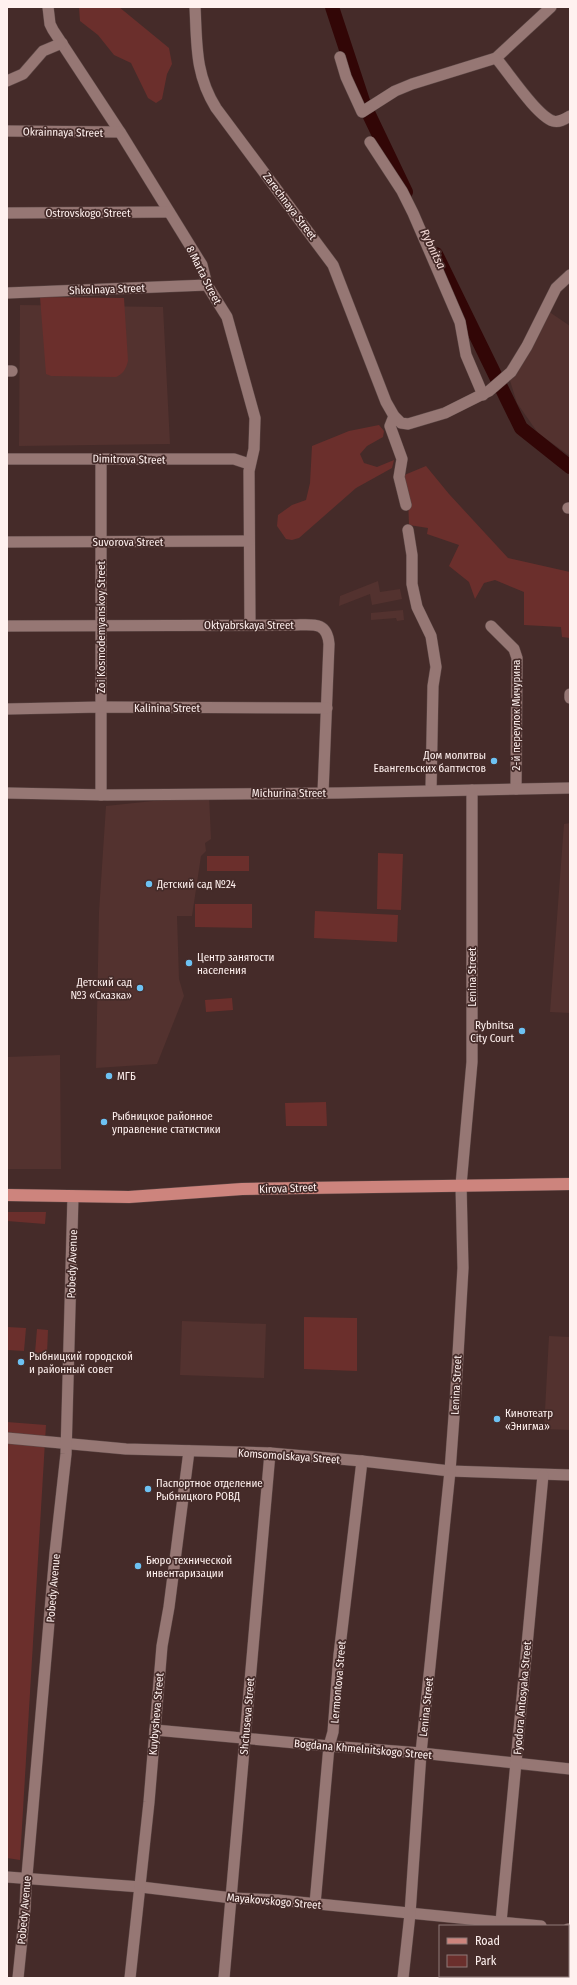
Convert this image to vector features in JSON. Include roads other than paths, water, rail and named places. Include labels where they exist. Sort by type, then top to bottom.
[{"type":"main road","name":"Kirova Street","points":[[7,1195],[129,1197],[242,1189],[306,1187],[570,1184]]},
{"type":"street","name":"8 Marta Street","points":[[48,7],[50,24],[120,132],[202,265],[207,285],[226,317],[255,418],[254,449],[250,464],[248,541],[250,625]]},
{"type":"street","name":"Zarechnaya Street","points":[[195,7],[200,74],[206,92],[216,108],[333,265],[391,413]]},
{"type":"street","points":[[340,57],[346,77],[362,112],[382,99],[412,84],[496,58],[551,7]]},
{"type":"street","points":[[7,81],[23,74],[43,51],[62,43]]},
{"type":"street","points":[[496,58],[544,116],[553,122],[560,122],[570,116]]},
{"type":"street","name":"Okrainnaya Street","points":[[7,131],[120,132]]},
{"type":"street","points":[[370,142],[402,191],[413,213],[460,322],[466,355],[486,393]]},
{"type":"street","name":"Ostrovskogo Street","points":[[7,214],[169,212]]},
{"type":"street","points":[[391,413],[401,423],[408,424],[421,422],[445,413],[486,393],[511,372],[556,288],[570,275]]},
{"type":"street","name":"Shkolnaya Street","points":[[7,293],[207,285]]},
{"type":"street","points":[[391,413],[390,426],[402,459],[399,477],[406,505]]},
{"type":"street","name":"Dimitrova Street","points":[[7,459],[234,459],[250,464]]},
{"type":"street","name":"Zoi Kosmodemyanskoy Street","points":[[101,459],[101,795]]},
{"type":"street","points":[[408,530],[412,555],[412,584],[417,607],[431,636],[436,667],[433,686],[431,790]]},
{"type":"street","name":"Suvorova Street","points":[[7,542],[248,541]]},
{"type":"street","name":"Oktyabrskaya Street","points":[[7,626],[250,625],[318,626],[325,629],[329,644],[323,792]]},
{"type":"street","name":"2-й переулок Мичурина","points":[[491,626],[514,649],[517,658],[516,789]]},
{"type":"street","name":"Kalinina Street","points":[[7,709],[101,707],[327,708]]},
{"type":"street","name":"Michurina Street","points":[[7,793],[101,795],[570,788]]},
{"type":"street","name":"Lenina Street","points":[[403,1978],[410,1914],[421,1753],[450,1471],[463,1268],[461,1185],[472,1062],[472,790]]},
{"type":"street","name":"Pobedy Avenue","points":[[18,1978],[67,1445],[73,1196]]},
{"type":"street","name":"Komsomolskaya Street","points":[[7,1438],[67,1445],[126,1449],[270,1453],[450,1471],[570,1475]]},
{"type":"street","name":"Kuybysheva Street","points":[[130,1978],[141,1887],[162,1646],[169,1607],[189,1451]]},
{"type":"street","name":"Shchuseva Street","points":[[224,1978],[270,1453]]},
{"type":"street","name":"Lermontova Street","points":[[315,1904],[330,1746],[333,1732],[339,1655],[362,1461]]},
{"type":"street","name":"Fyodora Antosyaka Street","points":[[501,1922],[543,1475]]},
{"type":"street","name":"Bogdana Khmelnitskogo Street","points":[[155,1730],[421,1753],[570,1769]]},
{"type":"street","name":"Mayakovskogo Street","points":[[7,1876],[141,1887],[232,1898],[315,1904],[531,1925]]},
{"type":"waterway","name":"Rybnitsa","points":[[332,7],[364,104],[406,192]]},
{"type":"waterway","name":"Rybnitsa","points":[[436,254],[521,428],[570,467]]},
{"type":"place","name":"Дом молитвы Евангельских баптистов","points":[[494,761]]},
{"type":"place","name":"Детский сад №24","points":[[149,884]]},
{"type":"place","name":"Центр занятости населения","points":[[189,963]]},
{"type":"place","name":"Детский сад №3 «Сказка»","points":[[140,988]]},
{"type":"place","name":"Rybnitsa City Court","points":[[522,1031]]},
{"type":"place","name":"МГБ","points":[[109,1076]]},
{"type":"place","name":"Рыбницкое районное управление статистики","points":[[104,1122]]},
{"type":"place","name":"Рыбницкий городской и районный совет","points":[[21,1362]]},
{"type":"place","name":"Кинотеатр «Энигма»","points":[[497,1419]]},
{"type":"place","name":"Паспортное отделение Рыбницкого РОВД","points":[[148,1489]]},
{"type":"place","name":"Бюро технической инвентаризации","points":[[138,1566]]}]
